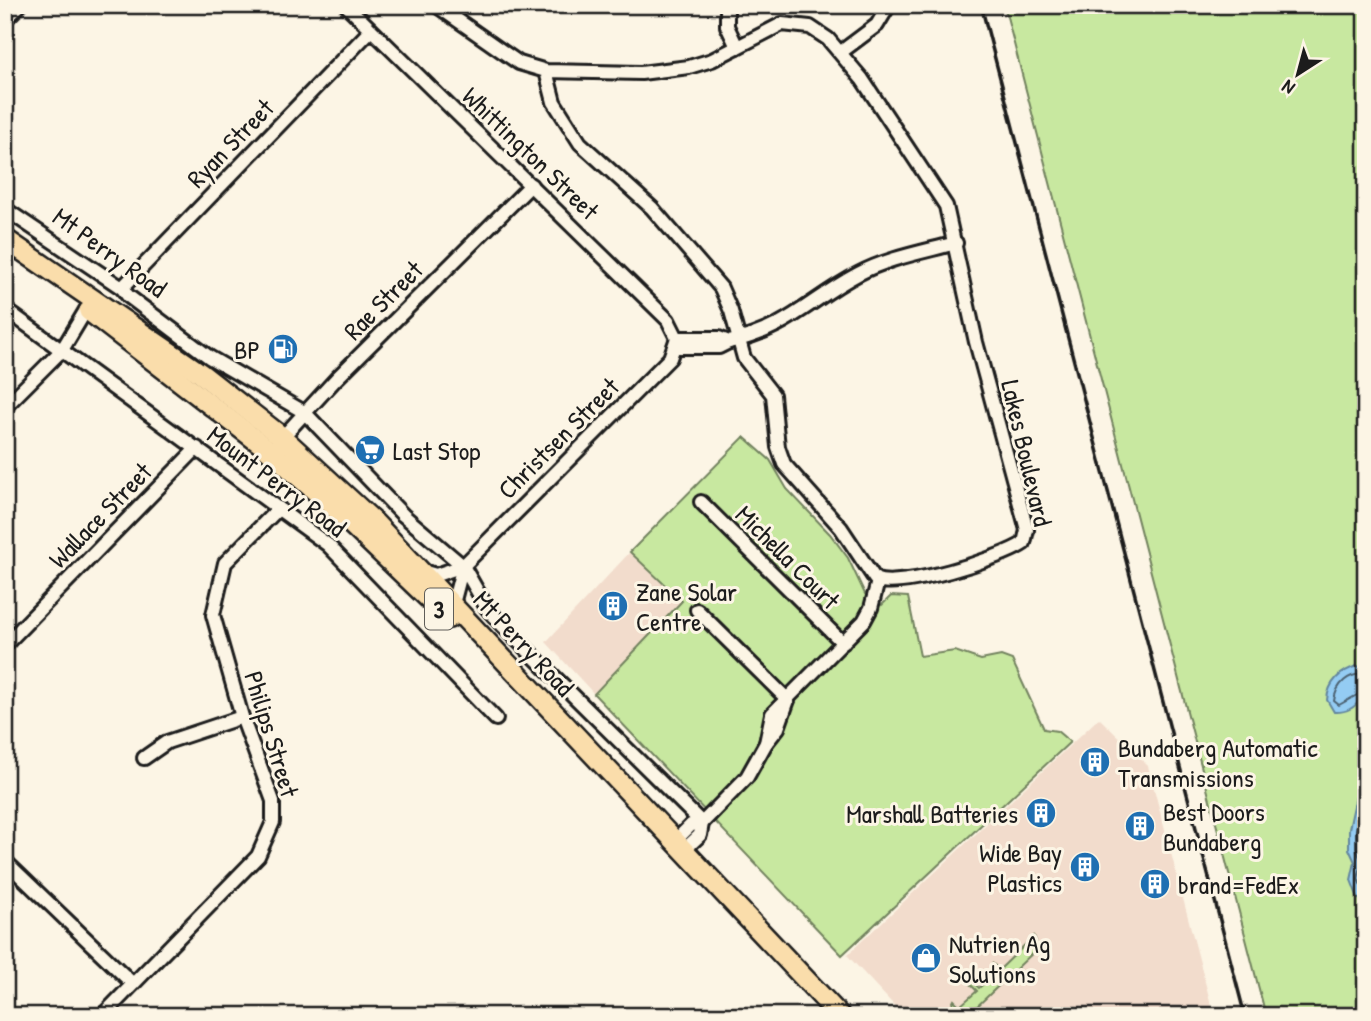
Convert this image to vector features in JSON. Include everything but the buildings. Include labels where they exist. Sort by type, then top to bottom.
[{"type":"main road","name":"Mt Perry Road","points":[[5,239],[90,304]]},
{"type":"main road","name":"Mt Perry Road","points":[[5,254],[200,373],[276,444],[372,520],[453,604],[825,1016]]},
{"type":"main road","name":"Mt Perry Road","points":[[276,444],[329,503],[545,715],[840,1016]]},
{"type":"street","points":[[5,20],[20,5]]},
{"type":"street","name":"Whittington Street","points":[[345,5],[668,320],[677,343]]},
{"type":"street","name":"Lakes Boulevard","points":[[436,5],[519,63],[546,71],[672,71],[712,60],[774,26],[791,24],[817,31],[841,52],[946,206],[967,303],[997,411],[1027,537],[1015,548],[937,577],[878,581]]},
{"type":"street","points":[[727,5],[727,26],[737,47]]},
{"type":"street","points":[[841,52],[877,25],[889,5]]},
{"type":"street","name":"Ryan Street","points":[[122,288],[372,30]]},
{"type":"street","points":[[546,71],[554,102],[580,143],[652,208],[716,279],[731,311],[734,340],[744,358],[773,395],[778,447],[785,464],[841,528],[878,581],[868,615],[788,700],[778,728],[766,743],[747,778],[702,823],[700,835],[675,850]]},
{"type":"street","name":"Rae Street","points":[[276,444],[304,412],[531,185]]},
{"type":"street","name":"Mt Perry Road","points":[[5,209],[122,288],[128,296],[209,356],[304,412],[403,515],[463,566],[488,608],[503,626],[702,823]]},
{"type":"street","points":[[5,219],[28,226]]},
{"type":"street","points":[[677,343],[734,340],[791,320],[839,285],[876,266],[956,243]]},
{"type":"street","points":[[5,407],[62,350],[90,304]]},
{"type":"street","name":"Mount Perry Road","points":[[5,309],[328,545],[496,719]]},
{"type":"street","name":"Christsen Street","points":[[463,566],[670,358],[677,343]]},
{"type":"street","name":"Wallace Street","points":[[5,645],[197,448]]},
{"type":"street","name":"Michella Court","points":[[701,502],[843,643]]},
{"type":"street","name":"Philips Street","points":[[102,1016],[258,856],[270,834],[273,801],[243,718],[214,622],[214,608],[225,563],[279,508]]},
{"type":"street","points":[[420,570],[436,575],[463,566]]},
{"type":"street","points":[[453,604],[463,566]]},
{"type":"street","points":[[697,610],[788,700]]},
{"type":"street","points":[[144,758],[167,743],[243,718]]},
{"type":"street","points":[[8,870],[133,984]]},
{"type":"shaded area","points":[[630,552],[682,601],[594,694],[546,642]]},
{"type":"shaded area","points":[[1099,718],[1148,766],[1214,1016],[904,1016],[847,955]]},
{"type":"green space","points":[[1004,5],[1366,5],[1366,1016],[1266,1016]]},
{"type":"green space","points":[[744,437],[770,460],[787,489],[830,534],[848,558],[865,594],[882,605],[891,596],[908,597],[920,656],[955,651],[981,660],[1001,656],[1012,660],[1044,729],[1057,731],[1070,742],[842,955],[594,694],[682,601],[630,552]]},
{"type":"green space","points":[[1034,936],[1038,948],[967,1016],[951,1016],[949,1010],[954,1000],[960,1006],[977,991],[970,984],[973,982],[979,988],[997,972],[992,963],[999,970]]},
{"type":"water","points":[[1357,666],[1366,669],[1365,685],[1360,699],[1350,709],[1334,712],[1327,700],[1332,683],[1340,674]]},
{"type":"water","points":[[1366,775],[1366,906],[1358,898],[1351,880],[1355,862],[1349,849],[1349,829],[1358,787]]},
{"type":"railway","points":[[981,5],[1245,1016]]},
{"type":"place","name":"BP","points":[[283,349]]},
{"type":"place","name":"Last Stop","points":[[370,450]]},
{"type":"place","name":"Zane Solar Centre","points":[[613,606]]},
{"type":"place","name":"Bundaberg Automatic Transmissions","points":[[1095,762]]},
{"type":"place","name":"Marshall Batteries","points":[[1041,813]]},
{"type":"place","name":"Best Doors Bundaberg","points":[[1140,826]]},
{"type":"place","name":"Wide Bay Plastics","points":[[1085,867]]},
{"type":"place","name":"brand=FedEx","points":[[1155,884]]},
{"type":"place","name":"Nutrien Ag Solutions","points":[[926,958]]}]
